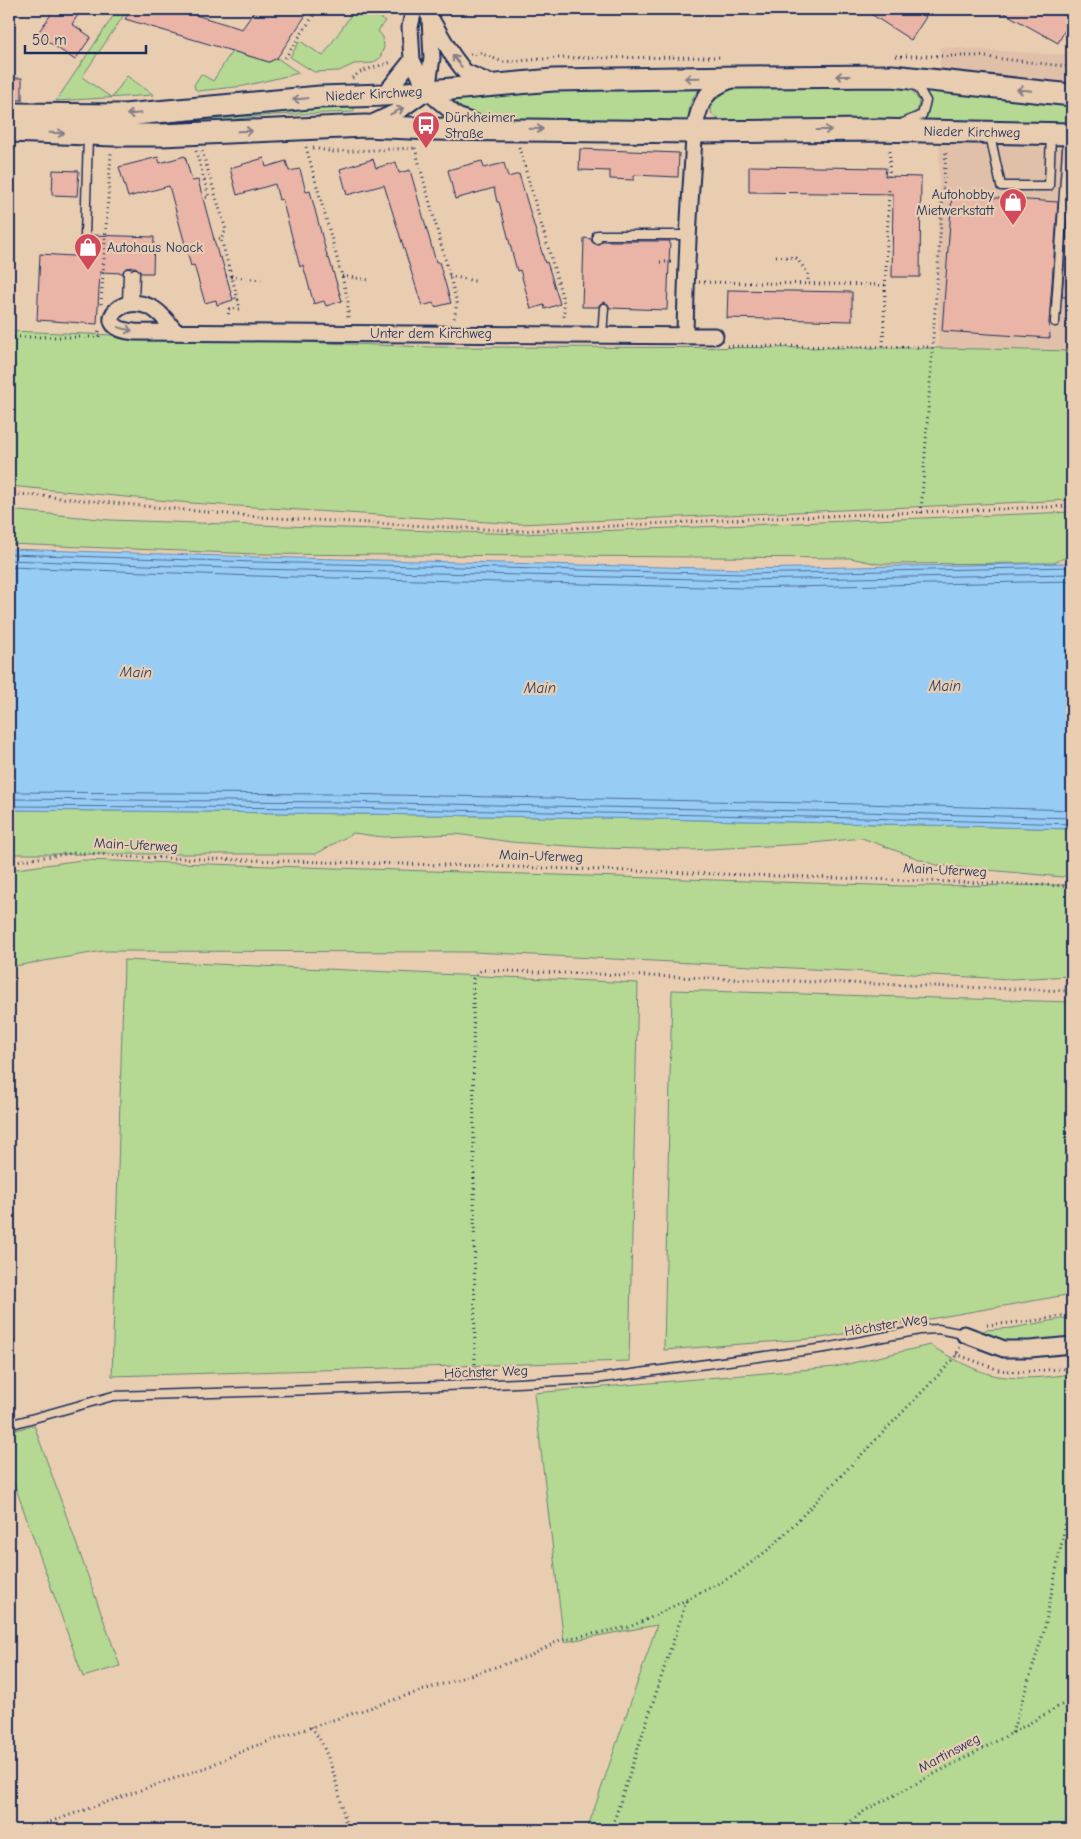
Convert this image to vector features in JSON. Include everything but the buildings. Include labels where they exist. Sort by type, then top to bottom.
[{"type":"main road","name":"Nieder Kirchweg","points":[[9,131],[88,134],[320,97],[427,92],[552,80],[892,76],[1072,95]]},
{"type":"main road","name":"Nieder Kirchweg","points":[[9,114],[124,115],[161,123],[365,126],[432,129],[709,122],[872,130],[1064,134]]},
{"type":"street","points":[[414,9],[410,27],[412,60],[427,92],[457,116],[490,129]]},
{"type":"street","points":[[428,14],[453,56],[466,72],[497,86]]},
{"type":"street","points":[[365,126],[402,109],[427,92],[432,58],[428,14]]},
{"type":"street","points":[[384,95],[412,60]]},
{"type":"street","name":"Nieder Kirchweg","points":[[709,122],[706,96],[719,85],[740,77]]},
{"type":"street","points":[[685,334],[688,235],[709,122]]},
{"type":"street","points":[[130,304],[153,308],[176,332]]},
{"type":"street","name":"Unter dem Kirchweg","points":[[130,304],[115,310],[112,316],[113,322],[117,327],[125,331],[685,334],[715,336]]},
{"type":"street","points":[[964,1334],[1004,1349],[1030,1349],[1072,1345]]},
{"type":"lane","name":"Nieder Kirchweg","points":[[872,130],[907,123],[922,115],[926,101],[918,88],[892,76]]},
{"type":"lane","points":[[990,133],[1001,186],[1049,186],[1064,134]]},
{"type":"lane","points":[[85,236],[88,134]]},
{"type":"lane","points":[[1055,322],[1064,134]]},
{"type":"lane","points":[[597,239],[597,235],[688,235]]},
{"type":"lane","points":[[130,304],[132,273]]},
{"type":"lane","points":[[602,335],[604,308]]},
{"type":"lane","name":"Höchster Weg","points":[[9,1425],[113,1396],[475,1385],[595,1379],[825,1348],[920,1330],[938,1329],[964,1334]]},
{"type":"path","points":[[285,58],[318,9]]},
{"type":"path","points":[[518,144],[563,300]]},
{"type":"path","points":[[306,146],[347,298]]},
{"type":"path","points":[[416,148],[456,300]]},
{"type":"path","points":[[889,176],[890,148]]},
{"type":"path","points":[[921,513],[946,149]]},
{"type":"path","points":[[202,150],[226,230],[221,239],[240,309],[229,309],[227,332]]},
{"type":"path","points":[[196,151],[209,197],[203,198]]},
{"type":"path","points":[[101,306],[111,153]]},
{"type":"path","points":[[883,346],[889,190]]},
{"type":"path","points":[[214,240],[221,239]]},
{"type":"path","points":[[776,256],[796,258],[808,273],[808,284]]},
{"type":"path","points":[[660,262],[669,262]]},
{"type":"path","points":[[226,276],[261,280]]},
{"type":"path","points":[[342,276],[369,280]]},
{"type":"path","points":[[449,276],[475,281]]},
{"type":"path","points":[[686,282],[885,285]]},
{"type":"path","points":[[9,337],[99,337],[100,324]]},
{"type":"path","points":[[715,336],[726,346],[932,347]]},
{"type":"path","points":[[9,493],[258,517],[520,531],[724,520],[1072,506]]},
{"type":"path","name":"Main-Uferweg","points":[[9,862],[74,853],[89,853],[130,858],[494,866],[1072,886]]},
{"type":"path","points":[[475,1385],[473,979],[482,970],[1072,991]]},
{"type":"path","points":[[964,1334],[980,1326],[1033,1321],[1072,1314]]},
{"type":"path","points":[[27,1830],[207,1767],[252,1747],[530,1656],[560,1640],[629,1627],[735,1575],[773,1546],[954,1359],[956,1354],[999,1370],[1020,1372],[1072,1368]]},
{"type":"path","points":[[1012,1733],[1044,1631],[1072,1491]]},
{"type":"path","points":[[611,1830],[687,1599]]},
{"type":"path","name":"Martinsweg","points":[[839,1830],[866,1810],[1072,1699]]},
{"type":"path","points":[[311,1727],[322,1742],[338,1792],[347,1830]]},
{"type":"shaded area","points":[[940,47],[1072,54],[1072,351],[938,348]]},
{"type":"green space","points":[[118,9],[128,9],[82,77],[111,98],[56,101]]},
{"type":"green space","points":[[355,9],[366,9],[385,21],[378,31],[383,37],[384,47],[380,58],[373,63],[354,64],[339,71],[314,72],[290,57],[300,41],[323,56]]},
{"type":"green space","points":[[232,51],[269,62],[277,58],[299,73],[244,86],[198,91],[195,89],[194,85],[201,74],[213,81]]},
{"type":"green space","points":[[127,76],[154,95],[112,98]]},
{"type":"green space","points":[[891,82],[912,90],[919,101],[918,110],[906,117],[890,120],[724,123],[712,115],[711,108],[714,97],[723,90],[741,85]]},
{"type":"green space","points":[[704,85],[691,102],[689,123],[484,123],[443,100],[517,91]]},
{"type":"green space","points":[[924,89],[1072,104],[1072,126],[915,126],[927,117],[931,99]]},
{"type":"green space","points":[[354,104],[354,112],[272,115],[130,131],[57,123]]},
{"type":"green space","points":[[9,331],[430,347],[938,348],[1072,351],[1072,500],[519,524],[190,503],[9,486]]},
{"type":"green space","points":[[9,510],[110,520],[521,534],[1072,512],[1072,554],[1054,563],[879,564],[850,558],[256,554],[9,544]]},
{"type":"green space","points":[[9,810],[540,817],[1072,829],[1072,872],[1062,877],[935,865],[862,838],[803,844],[691,850],[597,848],[511,842],[456,834],[383,837],[353,833],[316,854],[9,854]]},
{"type":"green space","points":[[82,860],[904,886],[1072,885],[1072,976],[1010,979],[474,952],[103,951],[9,967],[9,870]]},
{"type":"green space","points":[[124,960],[638,983],[629,1361],[112,1376]]},
{"type":"green space","points":[[672,990],[1072,1002],[1072,1294],[821,1338],[664,1350]]},
{"type":"green space","points":[[1072,1317],[1072,1340],[1014,1343],[979,1334],[985,1330],[1012,1328]]},
{"type":"green space","points":[[930,1345],[972,1368],[998,1376],[1026,1378],[1072,1374],[1072,1830],[587,1830],[657,1625],[564,1642],[534,1393],[835,1367]]},
{"type":"green space","points":[[34,1425],[120,1666],[83,1677],[9,1469],[9,1432]]},
{"type":"water","name":"Main","points":[[9,549],[744,569],[1072,563],[1072,829],[540,817],[9,810]]},
{"type":"place","name":"Dürkheimer Straße","points":[[426,149]]},
{"type":"place","name":"Autohobby Mietwerkstatt","points":[[1013,226]]},
{"type":"place","name":"Autohaus Noack","points":[[88,271]]}]
